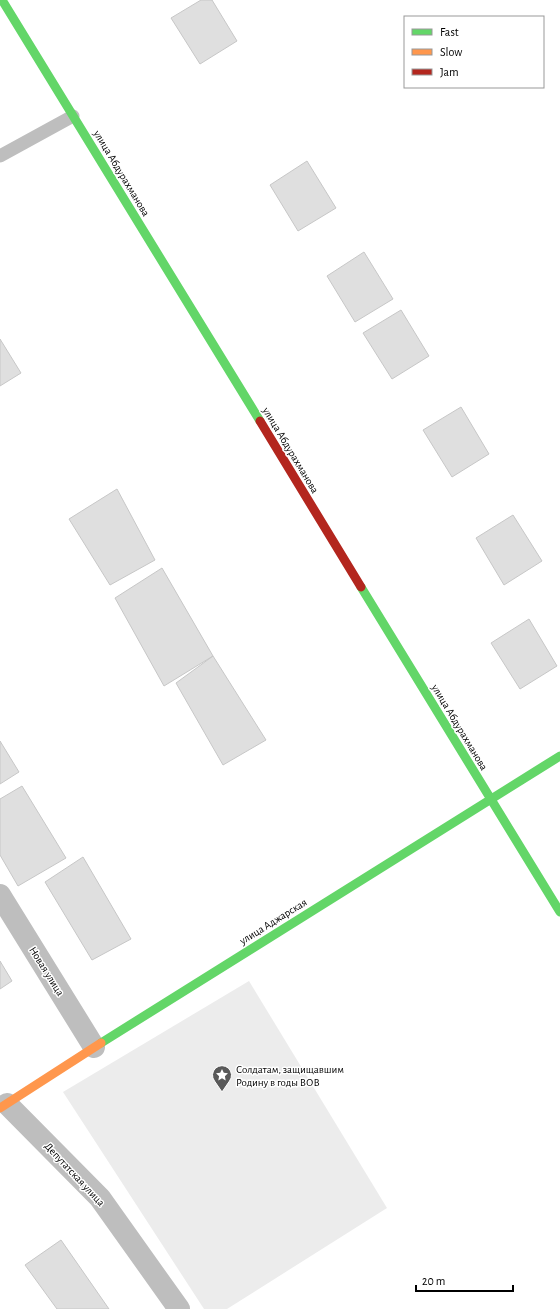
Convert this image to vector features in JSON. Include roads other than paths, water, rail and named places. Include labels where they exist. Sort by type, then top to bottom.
[{"type":"street","name":"улица Абдурахманова","points":[[2,0],[490,800],[560,912]]},
{"type":"street","name":"улица Аджарская","points":[[3,1106],[94,1047],[560,756]]},
{"type":"street","name":"Новая улица","points":[[0,895],[94,1047]]},
{"type":"street","name":"Депутатская улица","points":[[3,1106],[100,1198],[178,1309]]},
{"type":"lane","points":[[0,156],[73,116]]},
{"type":"place","name":"Солдатам, защищавшим Родину в годы ВОВ","points":[[222,1092]]}]
